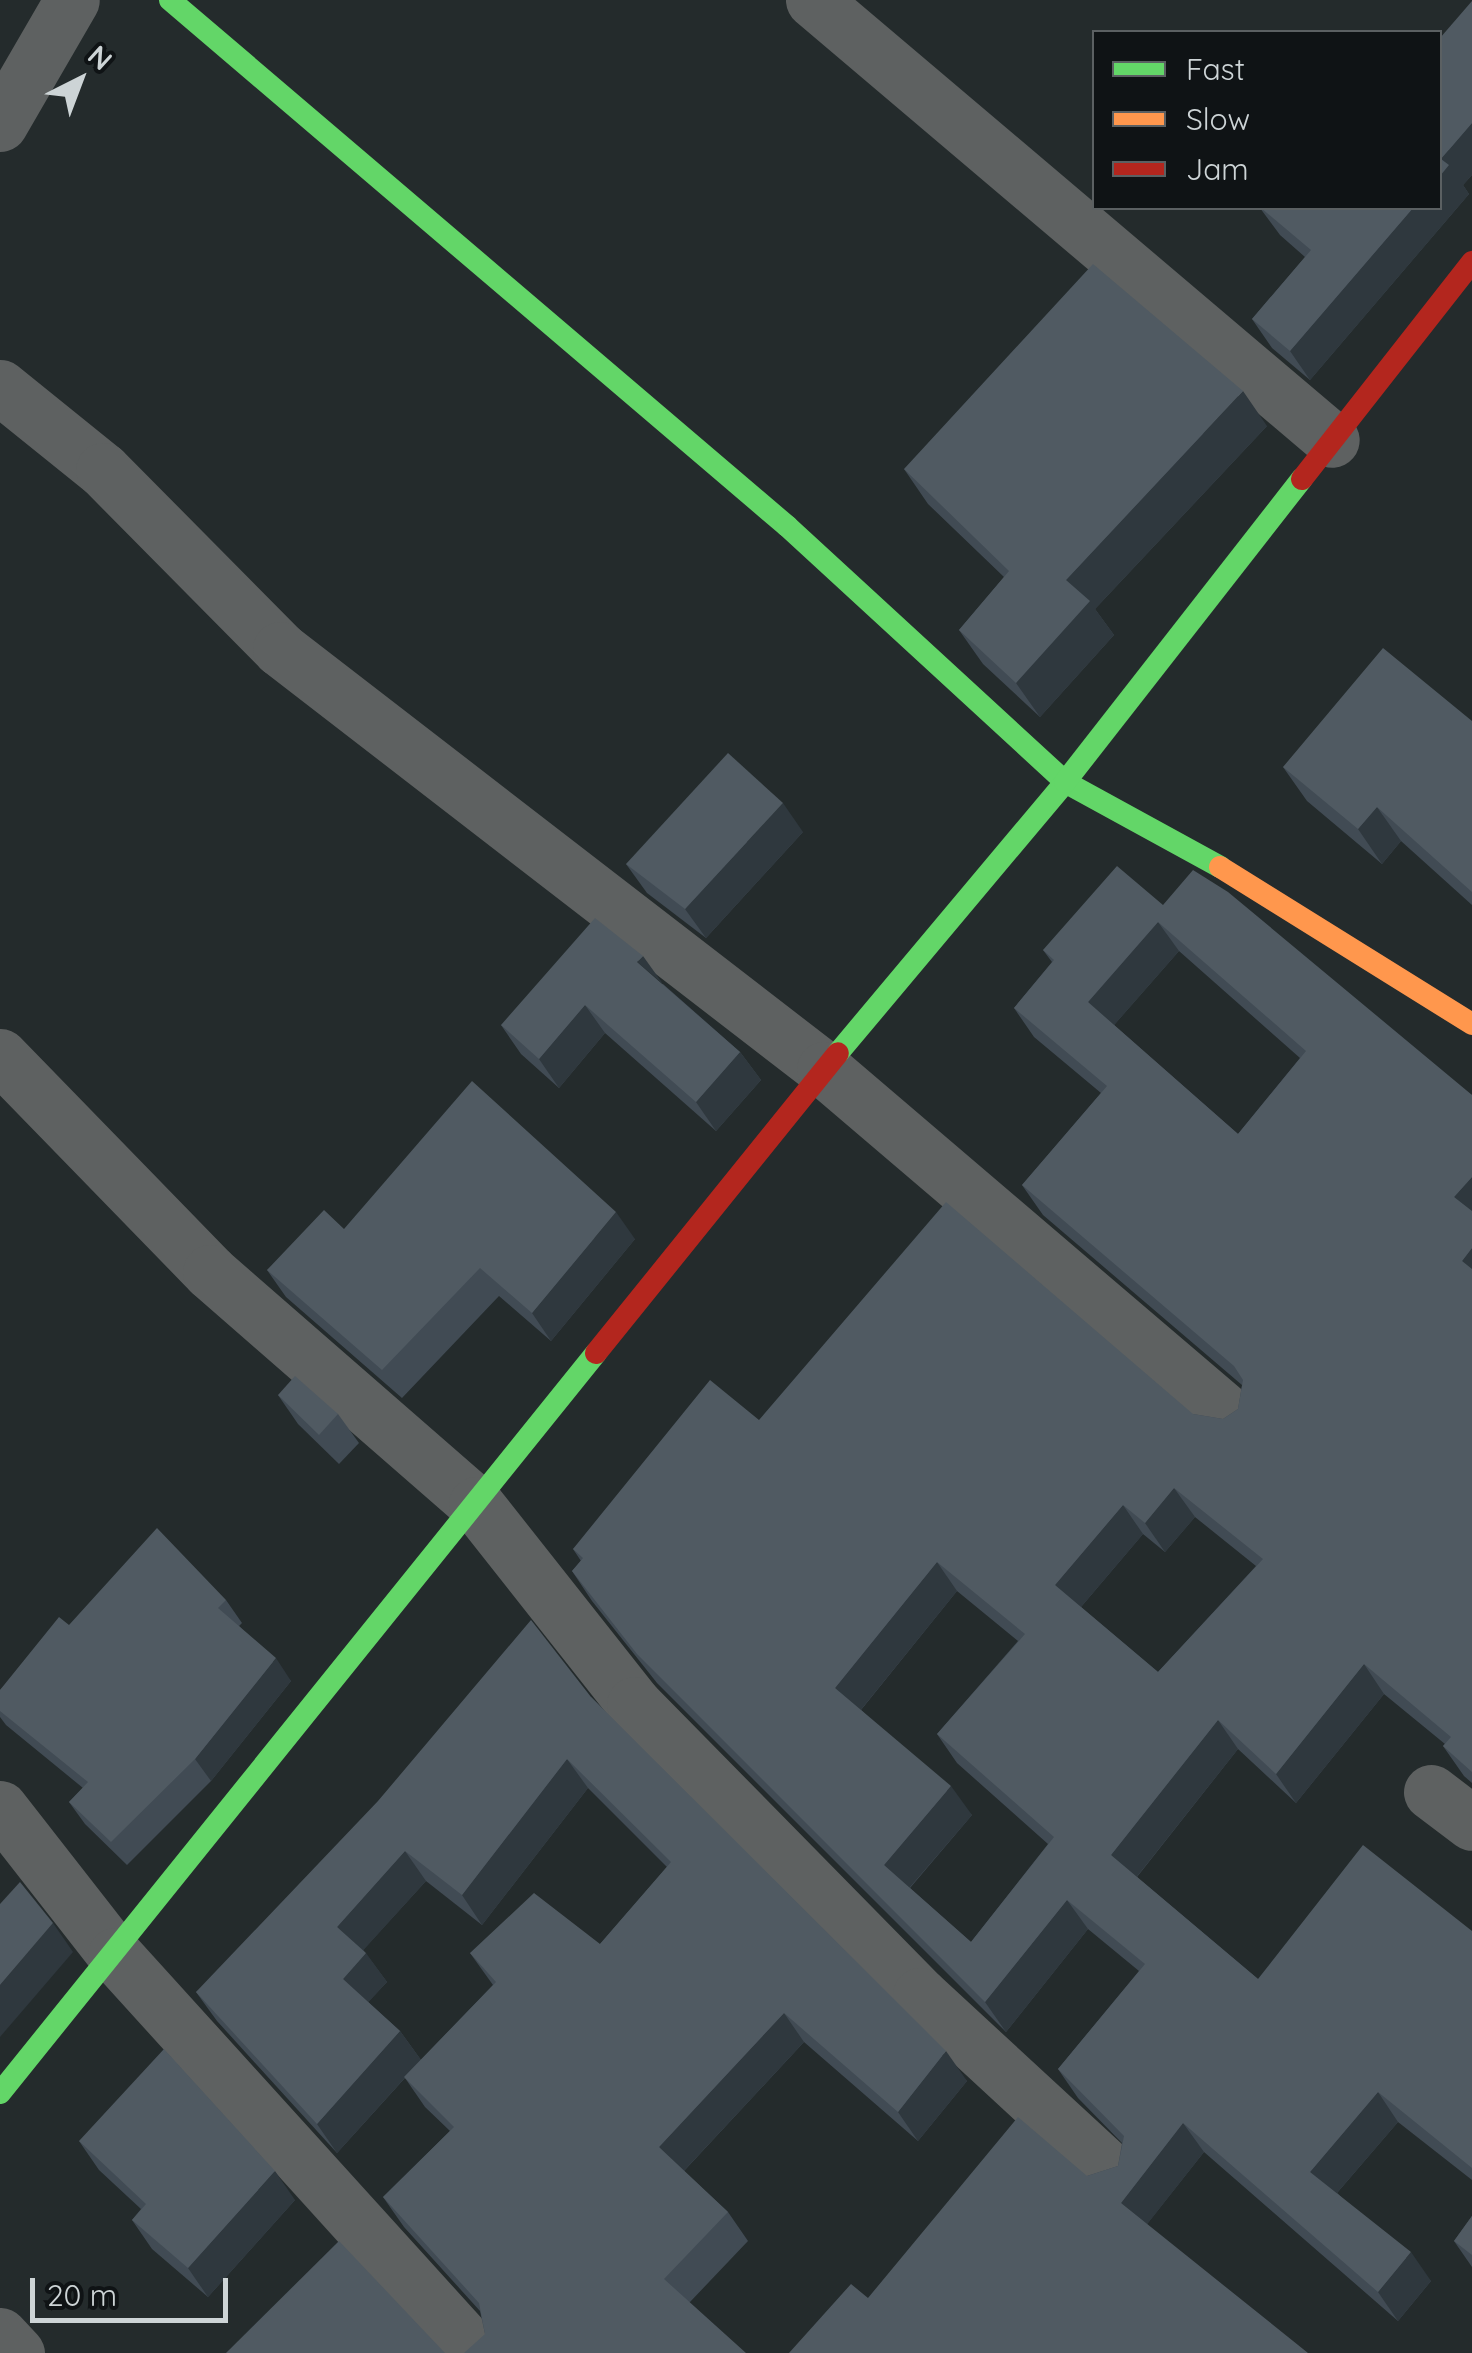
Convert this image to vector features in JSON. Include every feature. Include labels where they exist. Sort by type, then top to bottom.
[{"type":"main road","points":[[170,0],[787,526],[1065,782],[1174,838],[1472,1024]]},
{"type":"main road","points":[[0,2093],[116,1956],[824,1070],[1065,782],[1472,262]]},
{"type":"street","points":[[0,124],[72,0]]},
{"type":"street","points":[[813,0],[1332,440]]},
{"type":"street","points":[[0,387],[103,470],[280,649],[824,1070],[1234,1419]]},
{"type":"street","points":[[0,1056],[210,1272],[476,1504],[634,1704],[920,1995],[1115,2175]]},
{"type":"street","points":[[0,1808],[116,1956],[476,2353]]},
{"type":"street","points":[[0,2335],[17,2353]]},
{"type":"building","points":[[1472,1],[1472,123],[1442,158],[1442,36]]},
{"type":"building","points":[[1263,210],[1411,210],[1290,351],[1252,319],[1311,250]]},
{"type":"building","points":[[1093,264],[1243,391],[1066,580],[1090,601],[1016,683],[959,630],[1009,571],[904,469]]},
{"type":"building","points":[[1383,648],[1472,721],[1472,892],[1377,807],[1358,829],[1283,767]]},
{"type":"building","points":[[728,753],[783,803],[685,909],[626,864]]},
{"type":"building","points":[[1117,866],[1163,905],[1193,870],[1228,892],[1472,1095],[1472,1177],[1454,1197],[1472,1211],[1472,1248],[1462,1261],[1472,1269],[1472,1772],[1443,1746],[1451,1737],[1364,1664],[1276,1774],[1218,1720],[1111,1855],[1258,1979],[1363,1845],[1472,1931],[1472,2168],[1378,2092],[1310,2172],[1411,2252],[1378,2292],[1183,2123],[1121,2203],[1308,2353],[789,2353],[851,2284],[868,2298],[1018,2117],[1087,2176],[1118,2166],[1124,2136],[1058,2069],[1145,1964],[1067,1900],[985,2002],[637,1654],[572,1571],[583,1558],[573,1549],[710,1380],[759,1420],[946,1202],[1193,1414],[1223,1419],[1238,1409],[1243,1380],[1234,1366],[1022,1185],[1107,1086],[1014,1008],[1054,960],[1043,950]],"holes":[[[1158,922],[1306,1051],[1238,1134],[1088,1002]],[[1174,1488],[1263,1559],[1158,1672],[1055,1585],[1123,1505],[1145,1523]],[[937,1562],[1025,1634],[937,1734],[1054,1837],[971,1942],[884,1865],[951,1786],[835,1688]]]},
{"type":"building","points":[[595,918],[643,956],[637,962],[740,1052],[696,1102],[585,1005],[539,1059],[501,1025]]},
{"type":"building","points":[[472,1081],[616,1212],[532,1313],[480,1268],[382,1370],[267,1270],[324,1210],[344,1229]]},
{"type":"building","points":[[295,1376],[338,1414],[319,1435],[278,1395]]},
{"type":"building","points":[[157,1528],[226,1600],[218,1608],[276,1658],[195,1759],[111,1842],[69,1802],[88,1782],[0,1711],[0,1690],[59,1617],[69,1625]]},
{"type":"building","points":[[531,1620],[591,1697],[946,2051],[898,2112],[784,2013],[659,2147],[728,2212],[664,2279],[746,2353],[464,2353],[485,2334],[479,2303],[383,2197],[454,2127],[404,2077],[496,1982],[470,1953],[534,1893],[600,1944],[671,1862],[567,1759],[462,1895],[405,1851],[337,1927],[366,1953],[343,1979],[400,2031],[317,2124],[196,1992],[378,1801]]},
{"type":"building","points":[[20,1882],[53,1923],[0,1985],[0,1904]]},
{"type":"building","points":[[164,2049],[275,2171],[188,2268],[132,2220],[146,2204],[79,2141]]},
{"type":"building","points":[[1472,2216],[1472,2255],[1454,2241]]},
{"type":"building","points":[[339,2241],[445,2353],[226,2353]]},
{"type":"traffic: fast","points":[[170,0],[787,526],[1065,782],[1220,867]]},
{"type":"traffic: fast","points":[[838,1053],[1065,782],[1302,479]]},
{"type":"traffic: fast","points":[[0,2093],[596,1353]]},
{"type":"traffic: slow","points":[[1220,867],[1472,1024]]},
{"type":"traffic: jam","points":[[1302,479],[1472,262]]},
{"type":"traffic: jam","points":[[596,1353],[838,1053]]}]
